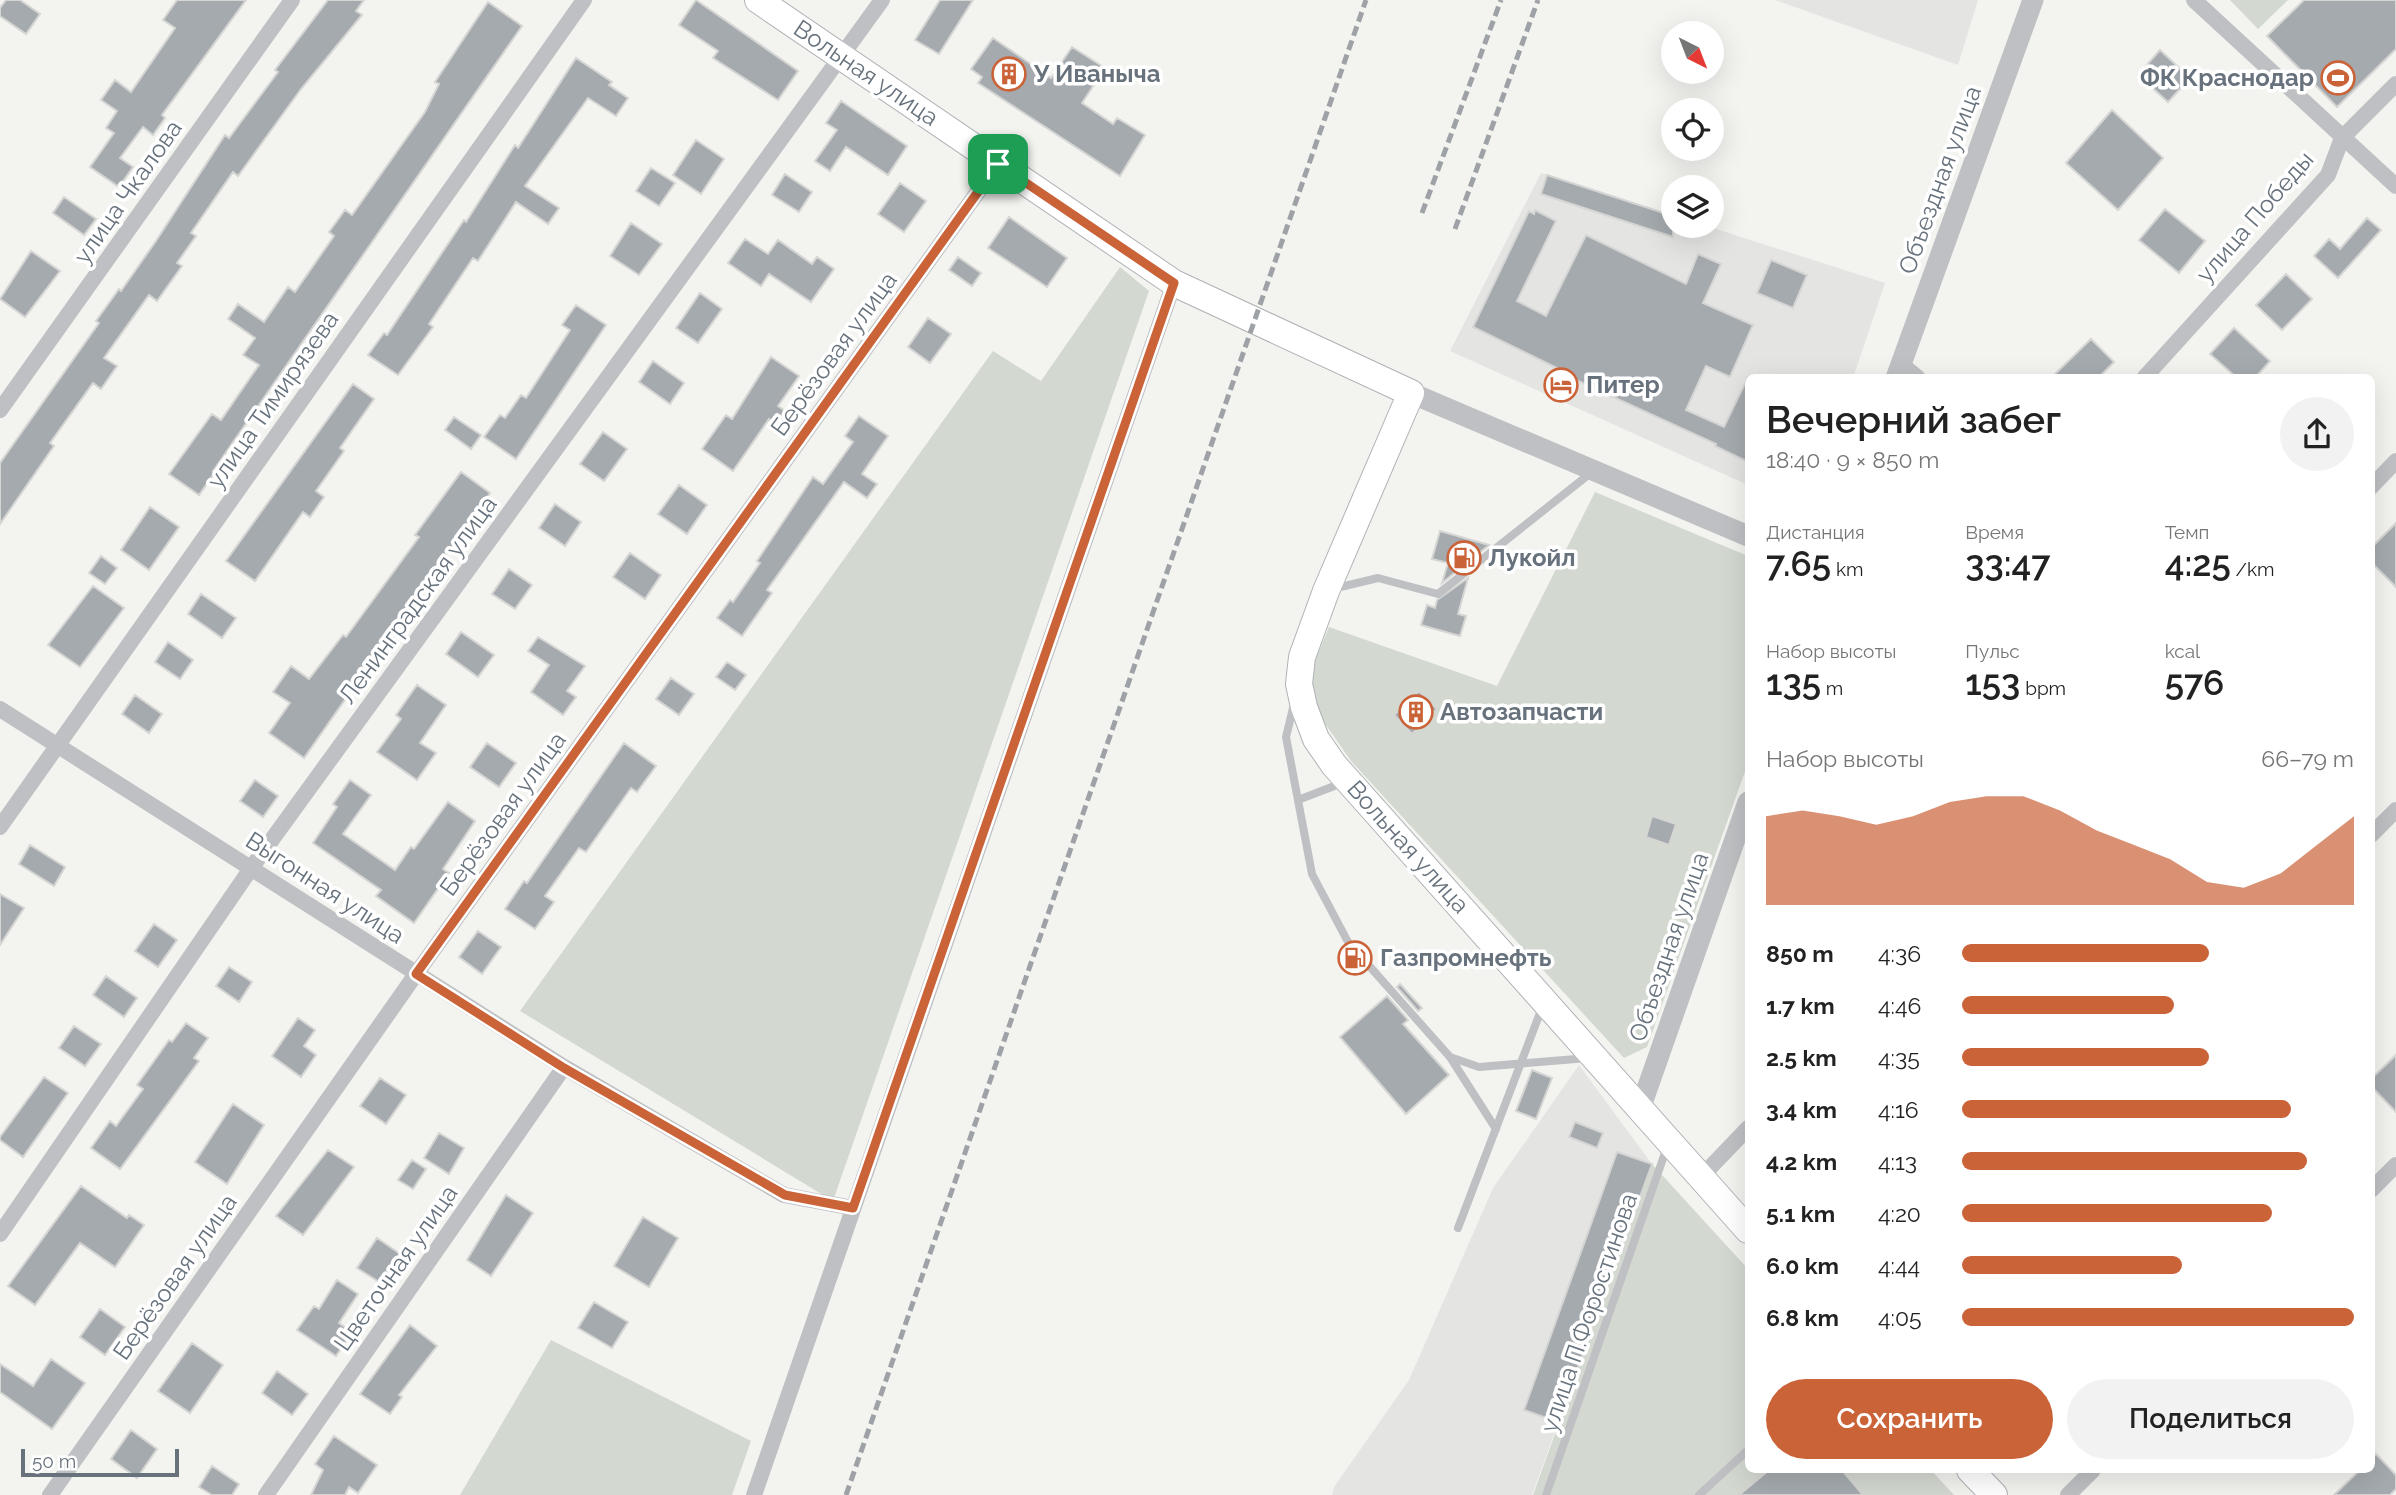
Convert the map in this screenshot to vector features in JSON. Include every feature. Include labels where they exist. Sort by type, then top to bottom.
[{"type":"main road","name":"Вольная улица","points":[[758,0],[1174,283],[1411,393],[1326,591],[1302,657],[1299,684],[1316,738],[1349,781],[1745,1227]]},
{"type":"main road","points":[[1973,1473],[1994,1495]]},
{"type":"street","name":"улица Чкалова","points":[[0,410],[292,0]]},
{"type":"street","name":"улица Тимирязева","points":[[0,827],[584,0]]},
{"type":"street","name":"Ленинградская улица","points":[[0,1234],[252,867],[882,0]]},
{"type":"street","name":"Объездная улица","points":[[1899,371],[2033,0]]},
{"type":"street","points":[[2194,0],[2396,186]]},
{"type":"street","name":"улица Победы","points":[[2148,374],[2328,175],[2342,138],[2396,84]]},
{"type":"street","name":"Берёзовая улица","points":[[50,1495],[416,974],[998,164]]},
{"type":"street","points":[[754,1495],[1174,283]]},
{"type":"street","name":"Вольная улица","points":[[1411,393],[1745,535]]},
{"type":"street","points":[[2375,483],[2396,461]]},
{"type":"street","name":"Выгонная улица","points":[[0,709],[564,1068],[785,1195],[853,1208]]},
{"type":"street","points":[[2375,831],[2396,810]]},
{"type":"street","name":"Объездная улица","points":[[1640,1109],[1745,811]]},
{"type":"street","name":"Цветочная улица","points":[[265,1495],[564,1068]]},
{"type":"street","points":[[1701,1177],[1745,1131]]},
{"type":"street","points":[[2375,1186],[2396,1165]]},
{"type":"street","points":[[2068,1495],[2090,1473]]},
{"type":"lane","points":[[1326,591],[1378,578],[1438,594],[1594,470]]},
{"type":"lane","points":[[1299,684],[1286,737],[1312,874],[1348,942],[1450,1057],[1496,1129]]},
{"type":"lane","points":[[1298,800],[1349,781]]},
{"type":"lane","points":[[1458,1228],[1545,999]]},
{"type":"lane","points":[[1450,1057],[1479,1067],[1595,1058]]},
{"type":"lane","name":"улица П.Форостинова","points":[[1546,1495],[1668,1143]]},
{"type":"lane","points":[[1699,1495],[1745,1453]]},
{"type":"shaded area","points":[[1775,0],[1978,0],[1958,65]]},
{"type":"shaded area","points":[[2230,0],[2288,0],[2258,29]]},
{"type":"shaded area","points":[[1541,173],[1661,211],[1661,238],[1724,238],[1724,231],[1885,283],[1854,374],[1745,374],[1745,484],[1450,351]]},
{"type":"shaded area","points":[[1120,267],[1149,291],[833,1201],[520,1011],[993,351],[1041,381]]},
{"type":"shaded area","points":[[1595,492],[1745,555],[1745,771],[1647,1047],[1624,1058],[1351,761],[1312,705],[1311,670],[1329,627],[1497,686]]},
{"type":"shaded area","points":[[1579,1065],[1652,1164],[1532,1495],[1332,1495],[1334,1487],[1409,1380],[1493,1188]]},
{"type":"shaded area","points":[[1652,1164],[1745,1266],[1745,1473],[1934,1473],[1954,1495],[1533,1495]]},
{"type":"shaded area","points":[[551,1340],[751,1441],[732,1495],[460,1495]]},
{"type":"building","points":[[6,0],[20,0],[40,14],[26,34],[0,16],[0,8]]},
{"type":"building","points":[[177,0],[246,0],[162,115],[165,118],[153,135],[143,127],[120,158],[133,167],[119,187],[90,167],[114,133],[106,128],[117,111],[101,100],[115,80],[131,92],[175,28],[163,20]]},
{"type":"building","points":[[328,0],[364,0],[356,11],[362,15],[301,89],[238,176],[233,172],[191,233],[196,236],[177,263],[182,266],[157,301],[149,295],[104,358],[117,366],[101,389],[93,383],[50,443],[54,446],[0,524],[0,463],[99,323],[96,321],[156,241],[225,135],[229,138],[278,72],[275,70]]},
{"type":"building","points":[[696,0],[798,71],[778,100],[713,58],[718,51],[679,25]]},
{"type":"building","points":[[940,0],[973,0],[939,54],[915,40]]},
{"type":"building","name":"ФК Краснодар","points":[[2304,0],[2396,0],[2396,49],[2337,107],[2267,36]]},
{"type":"building","points":[[488,2],[522,26],[199,495],[169,474],[212,414],[221,420],[259,365],[243,355],[255,338],[228,319],[238,304],[264,322],[288,287],[295,292],[334,236],[329,232],[345,210],[352,215],[425,112],[439,84],[435,82]]},
{"type":"building","points":[[993,38],[1051,78],[1072,47],[1105,68],[1082,103],[1113,124],[1117,118],[1145,135],[1120,176],[978,83],[982,77],[971,69]]},
{"type":"building","points":[[2160,50],[2190,78],[2168,102],[2138,75]]},
{"type":"building","points":[[576,58],[612,82],[609,85],[628,98],[616,116],[588,98],[525,186],[559,208],[548,224],[516,202],[478,261],[473,258],[429,324],[433,327],[398,375],[368,355],[384,333],[387,335],[464,220],[466,222],[515,145],[518,148]]},
{"type":"building","points":[[841,101],[907,146],[888,175],[846,147],[830,171],[815,161],[837,130],[826,123]]},
{"type":"building","points":[[2112,110],[2163,158],[2118,210],[2066,163]]},
{"type":"building","points":[[696,140],[724,159],[701,194],[673,175]]},
{"type":"building","points":[[651,168],[675,183],[659,206],[636,191]]},
{"type":"building","points":[[785,174],[812,192],[799,212],[772,195]]},
{"type":"building","points":[[1547,175],[1661,212],[1661,233],[1541,194]]},
{"type":"building","points":[[900,183],[926,201],[904,232],[878,214]]},
{"type":"building","points":[[64,197],[96,219],[84,235],[53,213]]},
{"type":"building","points":[[2165,209],[2205,241],[2179,273],[2139,240]]},
{"type":"building","points":[[1535,210],[1556,221],[1517,301],[1546,316],[1586,235],[1686,284],[1698,254],[1721,264],[1703,303],[1753,325],[1730,377],[1706,366],[1686,410],[1724,427],[1745,383],[1745,461],[1715,446],[1716,444],[1572,378],[1562,398],[1546,390],[1557,368],[1473,327],[1529,211],[1534,214]]},
{"type":"building","points":[[1009,217],[1067,258],[1047,287],[988,248]]},
{"type":"building","points":[[2367,218],[2381,230],[2338,278],[2314,256],[2329,239],[2340,249]]},
{"type":"building","points":[[631,223],[662,244],[639,275],[610,256]]},
{"type":"building","points":[[745,239],[768,254],[778,240],[812,264],[817,257],[834,269],[811,302],[769,274],[761,286],[728,263]]},
{"type":"building","points":[[31,251],[60,271],[25,317],[0,299]]},
{"type":"building","points":[[958,257],[981,273],[972,286],[949,270]]},
{"type":"building","points":[[1771,260],[1807,275],[1793,308],[1757,293]]},
{"type":"building","points":[[2286,274],[2312,299],[2282,330],[2256,305]]},
{"type":"building","points":[[700,293],[722,309],[698,343],[676,328]]},
{"type":"building","points":[[576,305],[606,325],[516,459],[484,437],[500,415],[505,418],[521,395],[526,398],[570,330],[562,325]]},
{"type":"building","points":[[928,318],[951,334],[930,363],[908,347]]},
{"type":"building","points":[[2234,328],[2270,361],[2259,374],[2232,374],[2210,354]]},
{"type":"building","points":[[2091,339],[2114,362],[2102,374],[2055,374]]},
{"type":"building","points":[[771,357],[799,376],[778,406],[788,413],[778,426],[769,419],[733,471],[702,449],[726,415],[732,419]]},
{"type":"building","points":[[653,361],[684,383],[670,404],[639,382]]},
{"type":"building","points":[[353,384],[374,399],[340,448],[344,451],[316,491],[324,497],[310,517],[303,512],[255,581],[226,561]]},
{"type":"building","points":[[859,416],[888,436],[862,474],[877,484],[867,498],[844,482],[767,590],[772,593],[742,636],[717,618],[730,600],[733,602],[760,563],[757,561],[813,477],[823,484],[853,442],[845,436]]},
{"type":"building","points":[[454,417],[481,435],[471,449],[445,430]]},
{"type":"building","points":[[603,432],[627,449],[604,481],[580,464]]},
{"type":"building","points":[[461,472],[490,493],[304,758],[269,733],[290,703],[273,692],[291,666],[309,679],[343,635],[346,637],[419,537],[415,535]]},
{"type":"building","points":[[679,485],[707,505],[687,534],[658,514]]},
{"type":"building","points":[[555,504],[581,522],[565,546],[539,528]]},
{"type":"building","points":[[150,507],[179,527],[149,570],[121,550]]},
{"type":"building","points":[[2396,523],[2396,587],[2375,566],[2375,544]]},
{"type":"building","points":[[1440,531],[1489,545],[1442,583],[1448,563],[1432,559]]},
{"type":"building","points":[[630,553],[661,575],[645,599],[613,577]]},
{"type":"building","points":[[101,556],[117,568],[105,584],[89,573]]},
{"type":"building","points":[[509,569],[532,585],[515,609],[492,594]]},
{"type":"building","points":[[1468,578],[1458,614],[1466,616],[1460,636],[1421,625],[1427,605],[1435,608],[1437,600]]},
{"type":"building","points":[[93,586],[124,608],[80,667],[48,645]]},
{"type":"building","points":[[201,594],[236,618],[222,638],[188,614]]},
{"type":"building","points":[[461,632],[494,655],[478,677],[446,654]]},
{"type":"building","points":[[538,637],[585,666],[567,691],[576,697],[563,715],[531,692],[549,665],[528,651]]},
{"type":"building","points":[[168,642],[193,660],[180,679],[155,662]]},
{"type":"building","points":[[727,662],[746,675],[735,690],[716,677]]},
{"type":"building","points":[[671,678],[694,694],[679,715],[656,699]]},
{"type":"building","points":[[417,685],[446,705],[420,743],[436,753],[417,780],[377,752],[401,719],[396,715]]},
{"type":"building","name":"Автозапчасти","points":[[1419,691],[1437,709],[1412,734],[1394,715]]},
{"type":"building","points":[[135,695],[162,714],[149,733],[122,714]]},
{"type":"building","points":[[487,743],[516,763],[499,787],[470,767]]},
{"type":"building","points":[[624,743],[656,766],[637,792],[631,788],[586,852],[579,848],[545,896],[554,902],[535,929],[505,909],[524,881],[527,883]]},
{"type":"building","points":[[255,780],[278,796],[263,817],[240,801]]},
{"type":"building","points":[[350,780],[371,795],[343,834],[395,870],[448,802],[475,821],[443,869],[449,873],[414,923],[376,896],[381,890],[313,843],[337,807],[333,804]]},
{"type":"building","points":[[1652,816],[1676,824],[1669,845],[1646,837]]},
{"type":"building","points":[[30,845],[65,867],[54,886],[19,864]]},
{"type":"building","points":[[0,894],[24,908],[0,945]]},
{"type":"building","points":[[154,924],[177,940],[158,967],[135,951]]},
{"type":"building","points":[[478,931],[501,947],[482,974],[459,957]]},
{"type":"building","points":[[229,967],[252,982],[239,1002],[216,986]]},
{"type":"building","points":[[106,976],[137,998],[124,1017],[93,995]]},
{"type":"building","points":[[1400,984],[1422,1008],[1418,1011],[1397,987]]},
{"type":"building","points":[[1387,996],[1408,1020],[1403,1024],[1449,1075],[1406,1114],[1340,1037]]},
{"type":"building","points":[[298,1018],[315,1030],[304,1046],[316,1055],[301,1077],[272,1056]]},
{"type":"building","points":[[186,1023],[208,1038],[194,1058],[199,1061],[120,1169],[91,1148],[110,1121],[116,1126],[143,1089],[137,1085],[169,1040],[172,1042]]},
{"type":"building","points":[[74,1026],[101,1044],[85,1066],[59,1048]]},
{"type":"building","points":[[2396,1055],[2396,1112],[2375,1090],[2375,1075]]},
{"type":"building","points":[[1532,1070],[1552,1078],[1536,1119],[1516,1111]]},
{"type":"building","points":[[44,1077],[68,1093],[23,1157],[0,1140],[0,1137]]},
{"type":"building","points":[[380,1078],[406,1095],[386,1124],[360,1106]]},
{"type":"building","points":[[233,1104],[264,1125],[227,1184],[195,1162]]},
{"type":"building","points":[[1575,1122],[1603,1133],[1597,1148],[1569,1137]]},
{"type":"building","points":[[439,1133],[464,1148],[449,1174],[424,1158]]},
{"type":"building","points":[[328,1150],[354,1167],[303,1235],[276,1216]]},
{"type":"building","points":[[1617,1152],[1652,1164],[1558,1422],[1524,1410]]},
{"type":"building","points":[[412,1160],[426,1169],[413,1189],[398,1180]]},
{"type":"building","points":[[81,1186],[127,1218],[129,1215],[144,1225],[115,1267],[80,1243],[35,1305],[8,1286]]},
{"type":"building","points":[[506,1195],[533,1213],[491,1276],[467,1260]]},
{"type":"building","points":[[643,1217],[678,1238],[649,1287],[614,1266]]},
{"type":"building","points":[[377,1238],[406,1258],[387,1287],[357,1268]]},
{"type":"building","points":[[337,1280],[358,1294],[339,1323],[352,1332],[336,1356],[297,1330],[314,1306],[319,1309]]},
{"type":"building","points":[[594,1302],[628,1322],[612,1348],[578,1328]]},
{"type":"building","points":[[100,1309],[125,1327],[105,1355],[80,1337]]},
{"type":"building","points":[[410,1325],[437,1346],[399,1395],[402,1397],[390,1414],[360,1394]]},
{"type":"building","points":[[192,1343],[223,1365],[190,1413],[158,1391]]},
{"type":"building","points":[[51,1359],[85,1383],[52,1429],[0,1392],[0,1364],[33,1386]]},
{"type":"building","points":[[277,1371],[308,1394],[292,1415],[262,1393]]},
{"type":"building","points":[[131,1430],[157,1449],[137,1478],[111,1459]]},
{"type":"building","points":[[334,1436],[377,1465],[358,1493],[349,1487],[345,1495],[311,1495],[323,1470],[315,1464]]},
{"type":"building","points":[[2375,1455],[2396,1475],[2396,1489],[2390,1495],[2334,1495],[2357,1473],[2375,1473]]},
{"type":"building","points":[[212,1466],[239,1484],[232,1495],[212,1495],[199,1487]]},
{"type":"building","points":[[1765,1473],[1845,1473],[1863,1495],[1739,1495]]},
{"type":"railway","points":[[846,1495],[1366,0]]},
{"type":"railway","points":[[1422,213],[1501,0]]},
{"type":"railway","points":[[1455,229],[1538,0]]},
{"type":"place","name":"У Иваныча","points":[[1009,74]]},
{"type":"place","name":"ФК Краснодар","points":[[2338,78]]},
{"type":"place","name":"Питер","points":[[1561,385]]},
{"type":"place","name":"Лукойл","points":[[1464,558]]},
{"type":"place","name":"Автозапчасти","points":[[1416,712]]},
{"type":"place","name":"Газпромнефть","points":[[1355,958]]},
{"type":"route","points":[[998,164],[1174,283],[853,1208],[785,1195],[564,1068],[416,974],[998,164]]}]
